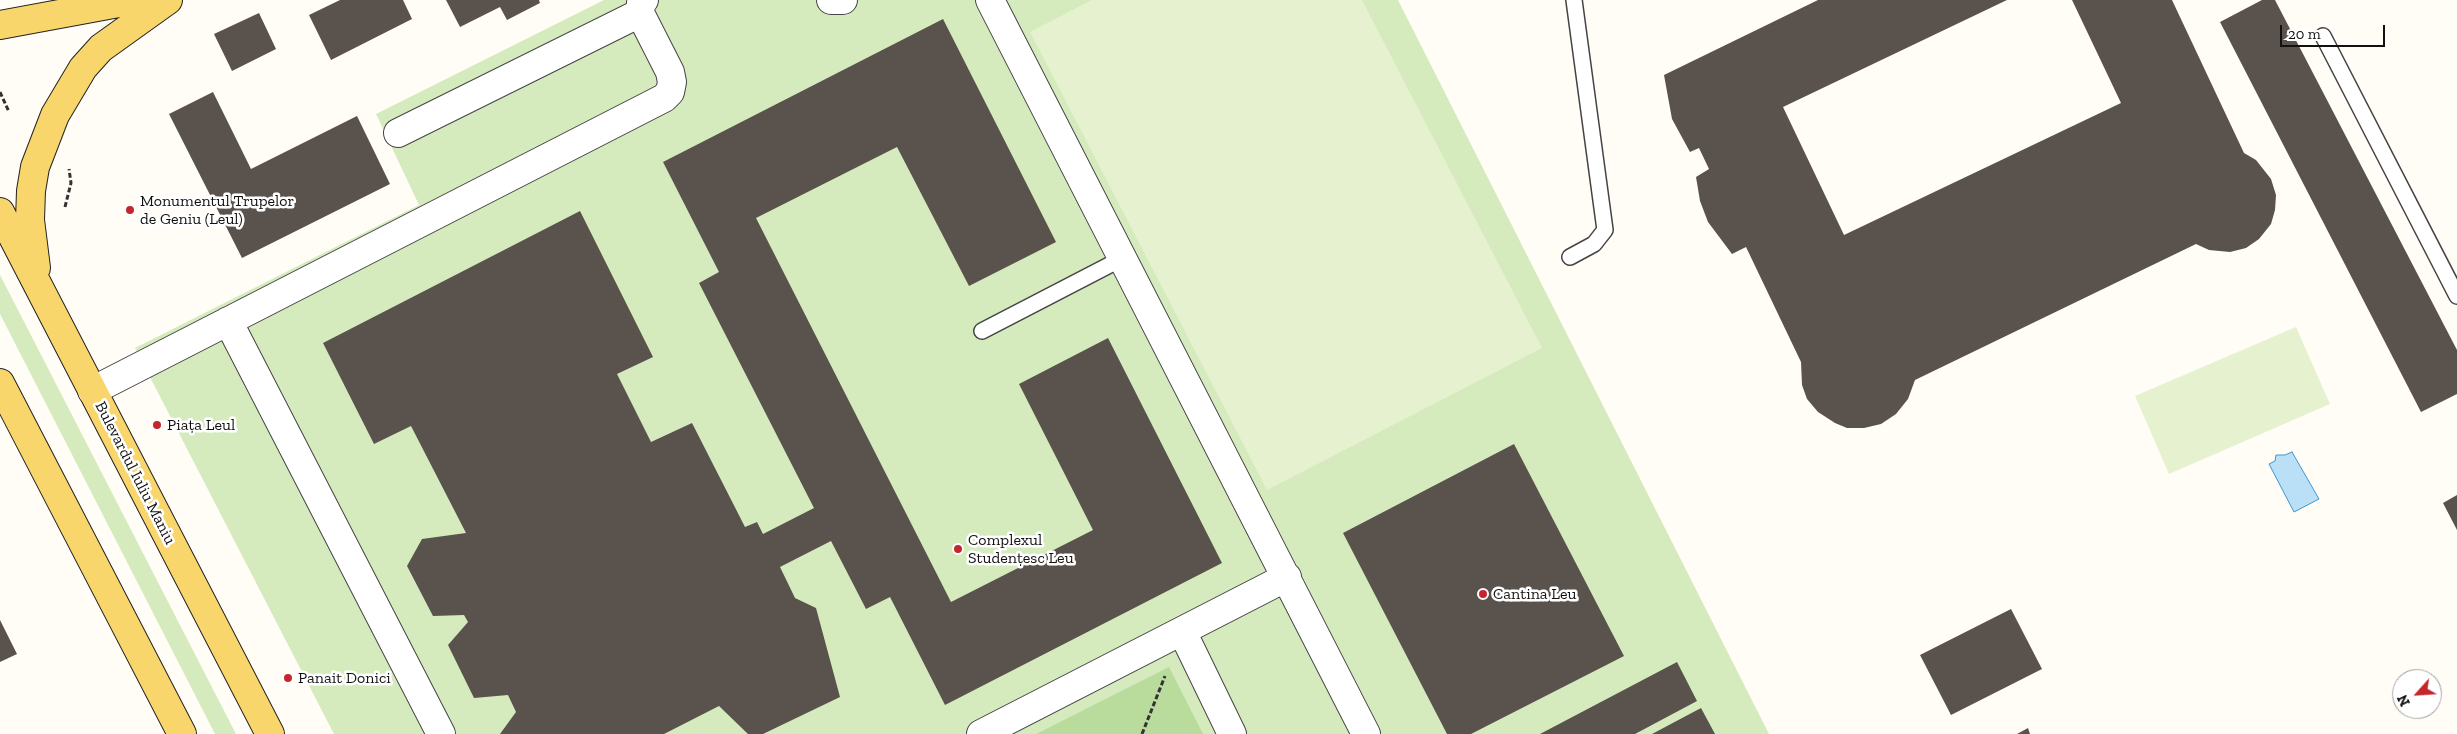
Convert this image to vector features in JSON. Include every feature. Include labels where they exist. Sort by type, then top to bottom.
[{"type":"main road","points":[[0,25],[135,0]]},
{"type":"main road","points":[[40,290],[30,220],[33,175],[42,142],[70,87],[83,68],[102,48],[125,29],[168,0]]},
{"type":"main road","name":"Bulevardul Iuliu Maniu","points":[[0,212],[270,734]]},
{"type":"main road","points":[[0,383],[182,734]]},
{"type":"street","points":[[831,0],[843,0]]},
{"type":"street","points":[[990,0],[1366,734]]},
{"type":"street","points":[[92,391],[664,98],[670,92],[672,82],[670,72],[642,6],[398,133]]},
{"type":"street","points":[[228,321],[441,734]]},
{"type":"street","points":[[980,734],[1287,578]]},
{"type":"street","points":[[1182,631],[1232,734]]},
{"type":"lane","points":[[1570,257],[1594,244],[1605,230],[1574,0]]},
{"type":"lane","points":[[2323,36],[2457,296]]},
{"type":"lane","points":[[982,331],[1123,258]]},
{"type":"path","points":[[0,92],[9,112]]},
{"type":"path","points":[[42,142],[69,169],[71,183],[64,210]]},
{"type":"path","points":[[1142,734],[1182,631]]},
{"type":"green space","name":"Complexul Studențesc Leu","points":[[604,0],[1398,0],[1769,734],[334,734],[135,348],[419,205],[376,114]]},
{"type":"green space","points":[[1092,0],[1362,0],[1542,348],[1267,490],[1030,32]]},
{"type":"green space","points":[[0,275],[236,734],[215,734],[0,314]]},
{"type":"green space","points":[[2296,327],[2330,404],[2169,474],[2135,396]]},
{"type":"green space","points":[[1169,667],[1203,734],[1036,734]]},
{"type":"water","points":[[2292,452],[2319,499],[2294,512],[2269,464],[2275,461],[2276,455],[2285,455]]},
{"type":"building","points":[[340,0],[403,0],[412,19],[331,60],[309,15]]},
{"type":"building","points":[[446,0],[539,0],[540,3],[507,20],[500,7],[460,27]]},
{"type":"building","points":[[1818,0],[2007,0],[1783,107],[1844,235],[2121,103],[2072,0],[2172,0],[2244,153],[2256,160],[2271,179],[2276,195],[2275,210],[2271,224],[2259,239],[2246,248],[2230,252],[2209,250],[2196,244],[1915,380],[1908,399],[1896,414],[1881,424],[1864,428],[1847,428],[1835,423],[1818,412],[1807,399],[1802,385],[1801,362],[1746,247],[1732,254],[1708,222],[1700,201],[1696,177],[1709,169],[1699,148],[1690,152],[1672,119],[1664,75]]},
{"type":"building","points":[[2262,0],[2275,0],[2457,350],[2457,394],[2421,412],[2220,22]]},
{"type":"building","points":[[259,13],[276,49],[232,71],[214,34]]},
{"type":"building","points":[[943,19],[1056,242],[969,286],[897,147],[756,218],[951,602],[1093,530],[1019,384],[1108,338],[1222,563],[945,705],[890,597],[866,609],[831,541],[780,567],[795,598],[816,608],[840,697],[763,734],[748,734],[719,706],[664,734],[500,734],[516,712],[508,695],[474,698],[448,645],[468,622],[464,615],[433,616],[407,566],[422,539],[466,533],[411,426],[374,444],[323,343],[580,211],[653,357],[617,374],[651,442],[692,423],[745,527],[757,522],[763,534],[814,508],[699,283],[719,272],[663,162]]},
{"type":"building","points":[[213,92],[251,169],[357,116],[390,184],[242,258],[169,114]]},
{"type":"building","name":"Cantina Leu","points":[[1514,444],[1624,656],[1471,734],[1447,734],[1343,533]]},
{"type":"building","points":[[2457,495],[2457,530],[2443,503]]},
{"type":"building","points":[[2011,609],[2042,669],[1951,715],[1920,655]]},
{"type":"building","points":[[0,620],[17,654],[0,662]]},
{"type":"building","points":[[1677,662],[1697,701],[1635,734],[1540,734]]},
{"type":"building","points":[[1701,708],[1715,734],[1652,734]]},
{"type":"building","points":[[2028,728],[2030,734],[2017,734]]},
{"type":"place","name":"Monumentul Trupelor de Geniu (Leul)","points":[[130,210]]},
{"type":"place","name":"Piața Leul","points":[[157,425]]},
{"type":"place","name":"Complexul Studențesc Leu","points":[[958,549]]},
{"type":"place","name":"Cantina Leu","points":[[1483,594]]},
{"type":"place","name":"Panait Donici","points":[[288,678]]}]
